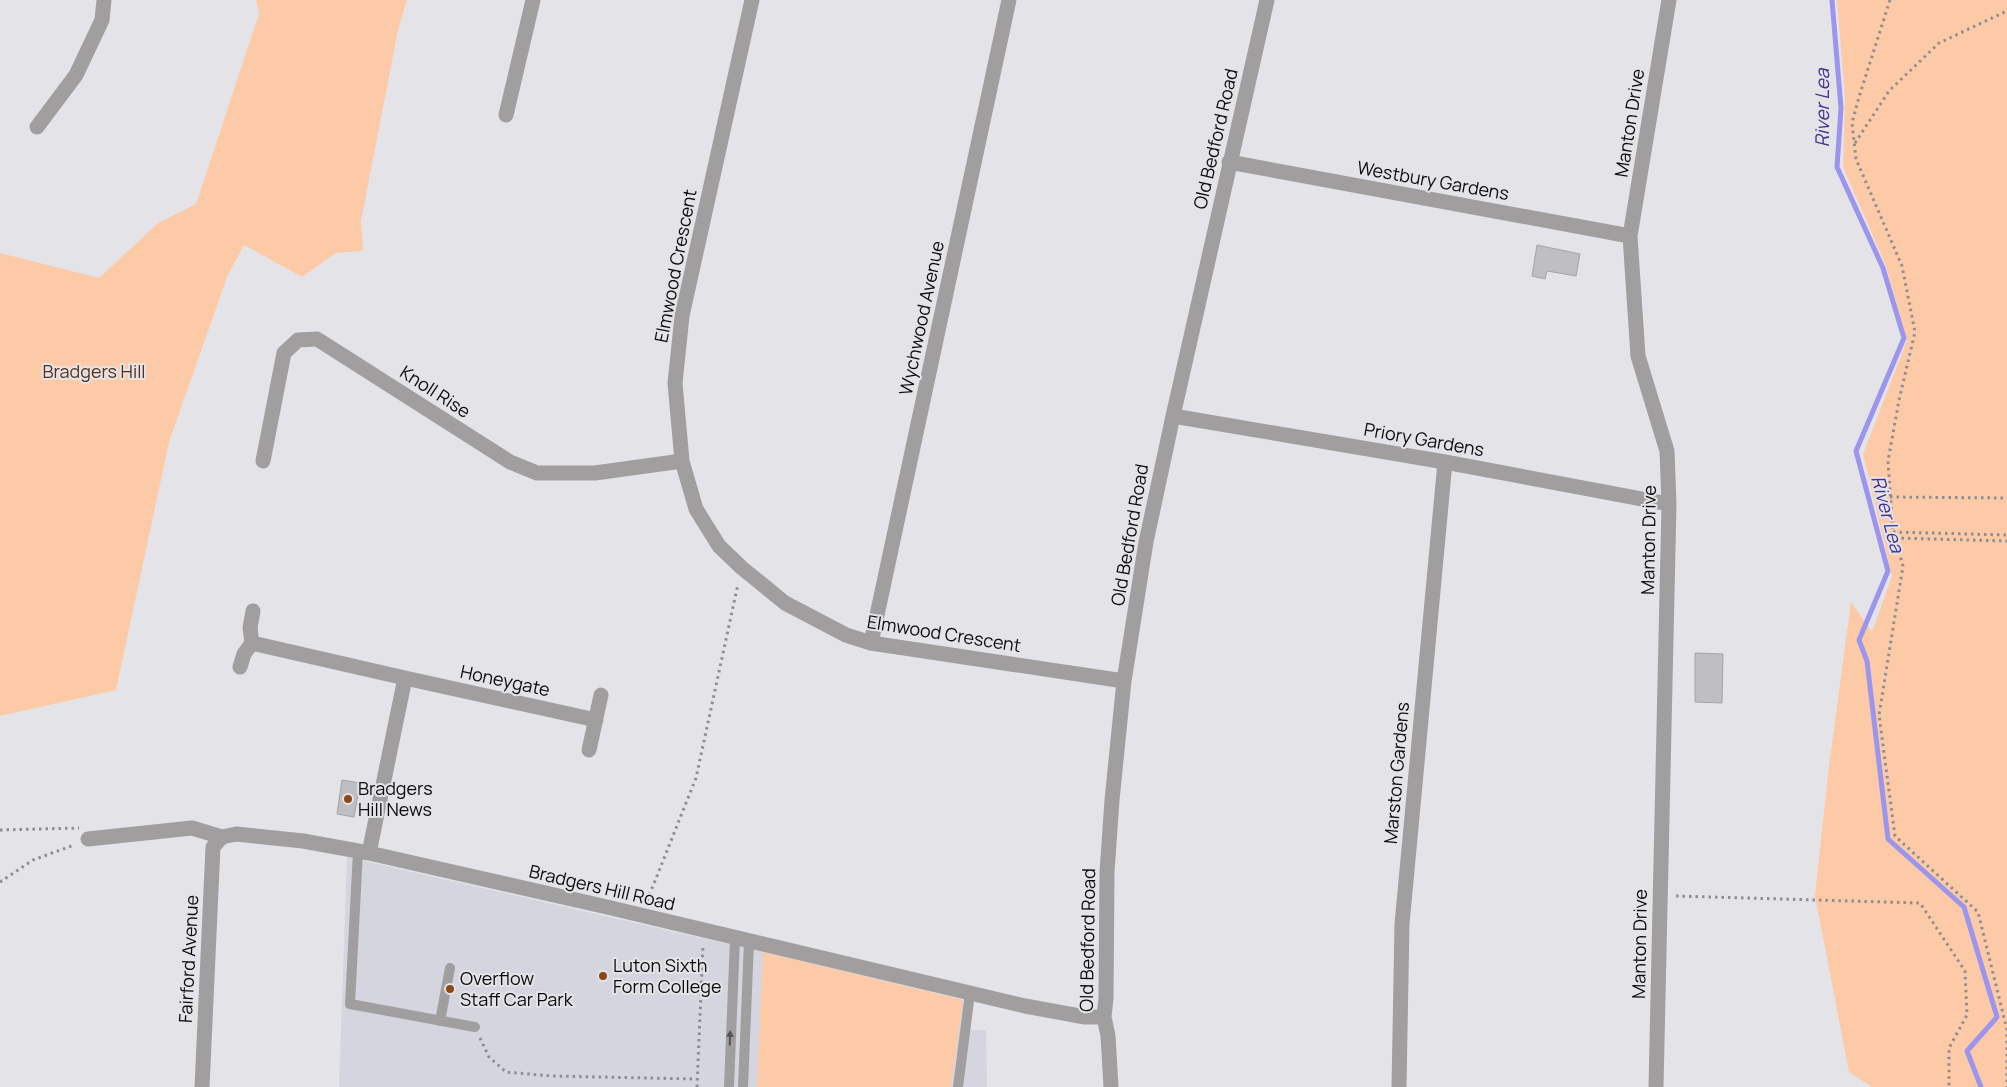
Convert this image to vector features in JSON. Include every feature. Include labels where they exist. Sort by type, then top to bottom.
[{"type":"street","points":[[37,127],[76,76],[102,20],[104,0]]},
{"type":"street","points":[[506,115],[532,0]]},
{"type":"street","name":"Elmwood Crescent","points":[[752,0],[682,316],[675,382],[682,461],[696,509],[719,546],[742,568],[786,603],[846,636],[871,643],[1124,681]]},
{"type":"street","name":"Wychwood Avenue","points":[[871,643],[1009,0]]},
{"type":"street","name":"Old Bedford Road","points":[[1111,1087],[1108,1036],[1104,1017],[1106,998],[1107,872],[1124,681],[1146,542],[1229,162],[1267,0]]},
{"type":"street","name":"Manton Drive","points":[[1656,1087],[1669,504],[1667,451],[1638,356],[1630,236],[1669,0]]},
{"type":"street","name":"Westbury Gardens","points":[[1229,162],[1630,236]]},
{"type":"street","name":"Knoll Rise","points":[[263,462],[284,353],[298,340],[317,339],[510,462],[537,473],[595,473],[682,461]]},
{"type":"street","name":"Priory Gardens","points":[[1173,416],[1445,462],[1669,504]]},
{"type":"street","name":"Marston Gardens","points":[[1399,1087],[1402,924],[1445,462]]},
{"type":"street","points":[[240,667],[244,654],[252,643],[250,628],[253,611]]},
{"type":"street","name":"Honeygate","points":[[252,643],[596,720]]},
{"type":"street","points":[[363,852],[405,678]]},
{"type":"street","points":[[590,750],[601,695]]},
{"type":"street","name":"Bradgers Hill Road","points":[[88,839],[192,828],[222,837],[236,834],[303,841],[363,852],[970,993],[1085,1017],[1104,1017]]},
{"type":"street","name":"Fairford Avenue","points":[[202,1087],[213,847],[222,837]]},
{"type":"lane","points":[[363,852],[350,1004],[475,1027]]},
{"type":"lane","points":[[730,1087],[742,941]]},
{"type":"lane","points":[[742,941],[743,1087]]},
{"type":"lane","points":[[440,1021],[450,968]]},
{"type":"lane","points":[[958,1087],[970,993]]},
{"type":"path","points":[[1890,0],[1852,123],[1856,159],[1902,266],[1915,332],[1899,400],[1888,461],[1893,532],[1903,566],[1879,716],[1895,836],[1978,912],[2006,1030],[2007,1087]]},
{"type":"path","points":[[1855,143],[1889,91],[1939,44],[2007,11]]},
{"type":"path","points":[[1890,497],[2007,498]]},
{"type":"path","points":[[1893,532],[2007,535]]},
{"type":"path","points":[[1895,538],[2007,541]]},
{"type":"path","points":[[641,916],[696,778],[742,568]]},
{"type":"path","points":[[0,882],[33,860],[88,839]]},
{"type":"path","points":[[1660,895],[1920,903],[1966,972],[1967,1015],[1950,1048],[1949,1087]]},
{"type":"path","points":[[696,1087],[704,931]]},
{"type":"path","points":[[475,1027],[489,1057],[506,1072],[551,1076],[696,1079]]},
{"type":"shaded area","name":"Luton Sixth Form College","points":[[347,857],[763,952],[963,1000],[970,1030],[986,1030],[987,1087],[339,1087]]},
{"type":"green space","name":"Bradgers Hill","points":[[256,0],[407,0],[398,30],[361,221],[363,251],[336,253],[302,277],[244,245],[227,277],[169,442],[116,690],[0,716],[0,253],[99,278],[158,223],[196,204],[259,14]]},
{"type":"green space","points":[[1837,0],[2007,0],[2007,1087],[1872,1087],[1849,1072],[1815,896],[1828,774],[1851,602],[1872,632],[1892,576],[1863,454],[1907,340],[1886,266],[1843,167],[1845,99]]},
{"type":"green space","points":[[763,952],[963,1000],[951,1087],[757,1087]]},
{"type":"building","points":[[1537,245],[1580,254],[1576,276],[1547,271],[1545,279],[1532,276]]},
{"type":"building","points":[[1695,653],[1723,654],[1722,703],[1695,702]]},
{"type":"building","name":"Bradgers Hill News","points":[[342,780],[360,783],[354,817],[337,814]]},
{"type":"waterway","name":"River Lea","points":[[1832,0],[1841,108],[1837,167],[1883,268],[1904,338],[1856,451],[1888,571],[1859,640],[1867,661],[1888,839],[1964,907],[1997,1017],[1967,1051],[1981,1087]]},
{"type":"place","name":"Bradgers Hill News","points":[[348,799]]},
{"type":"place","name":"Luton Sixth Form College","points":[[603,976]]},
{"type":"place","name":"Overflow Staff Car Park","points":[[450,989]]}]
